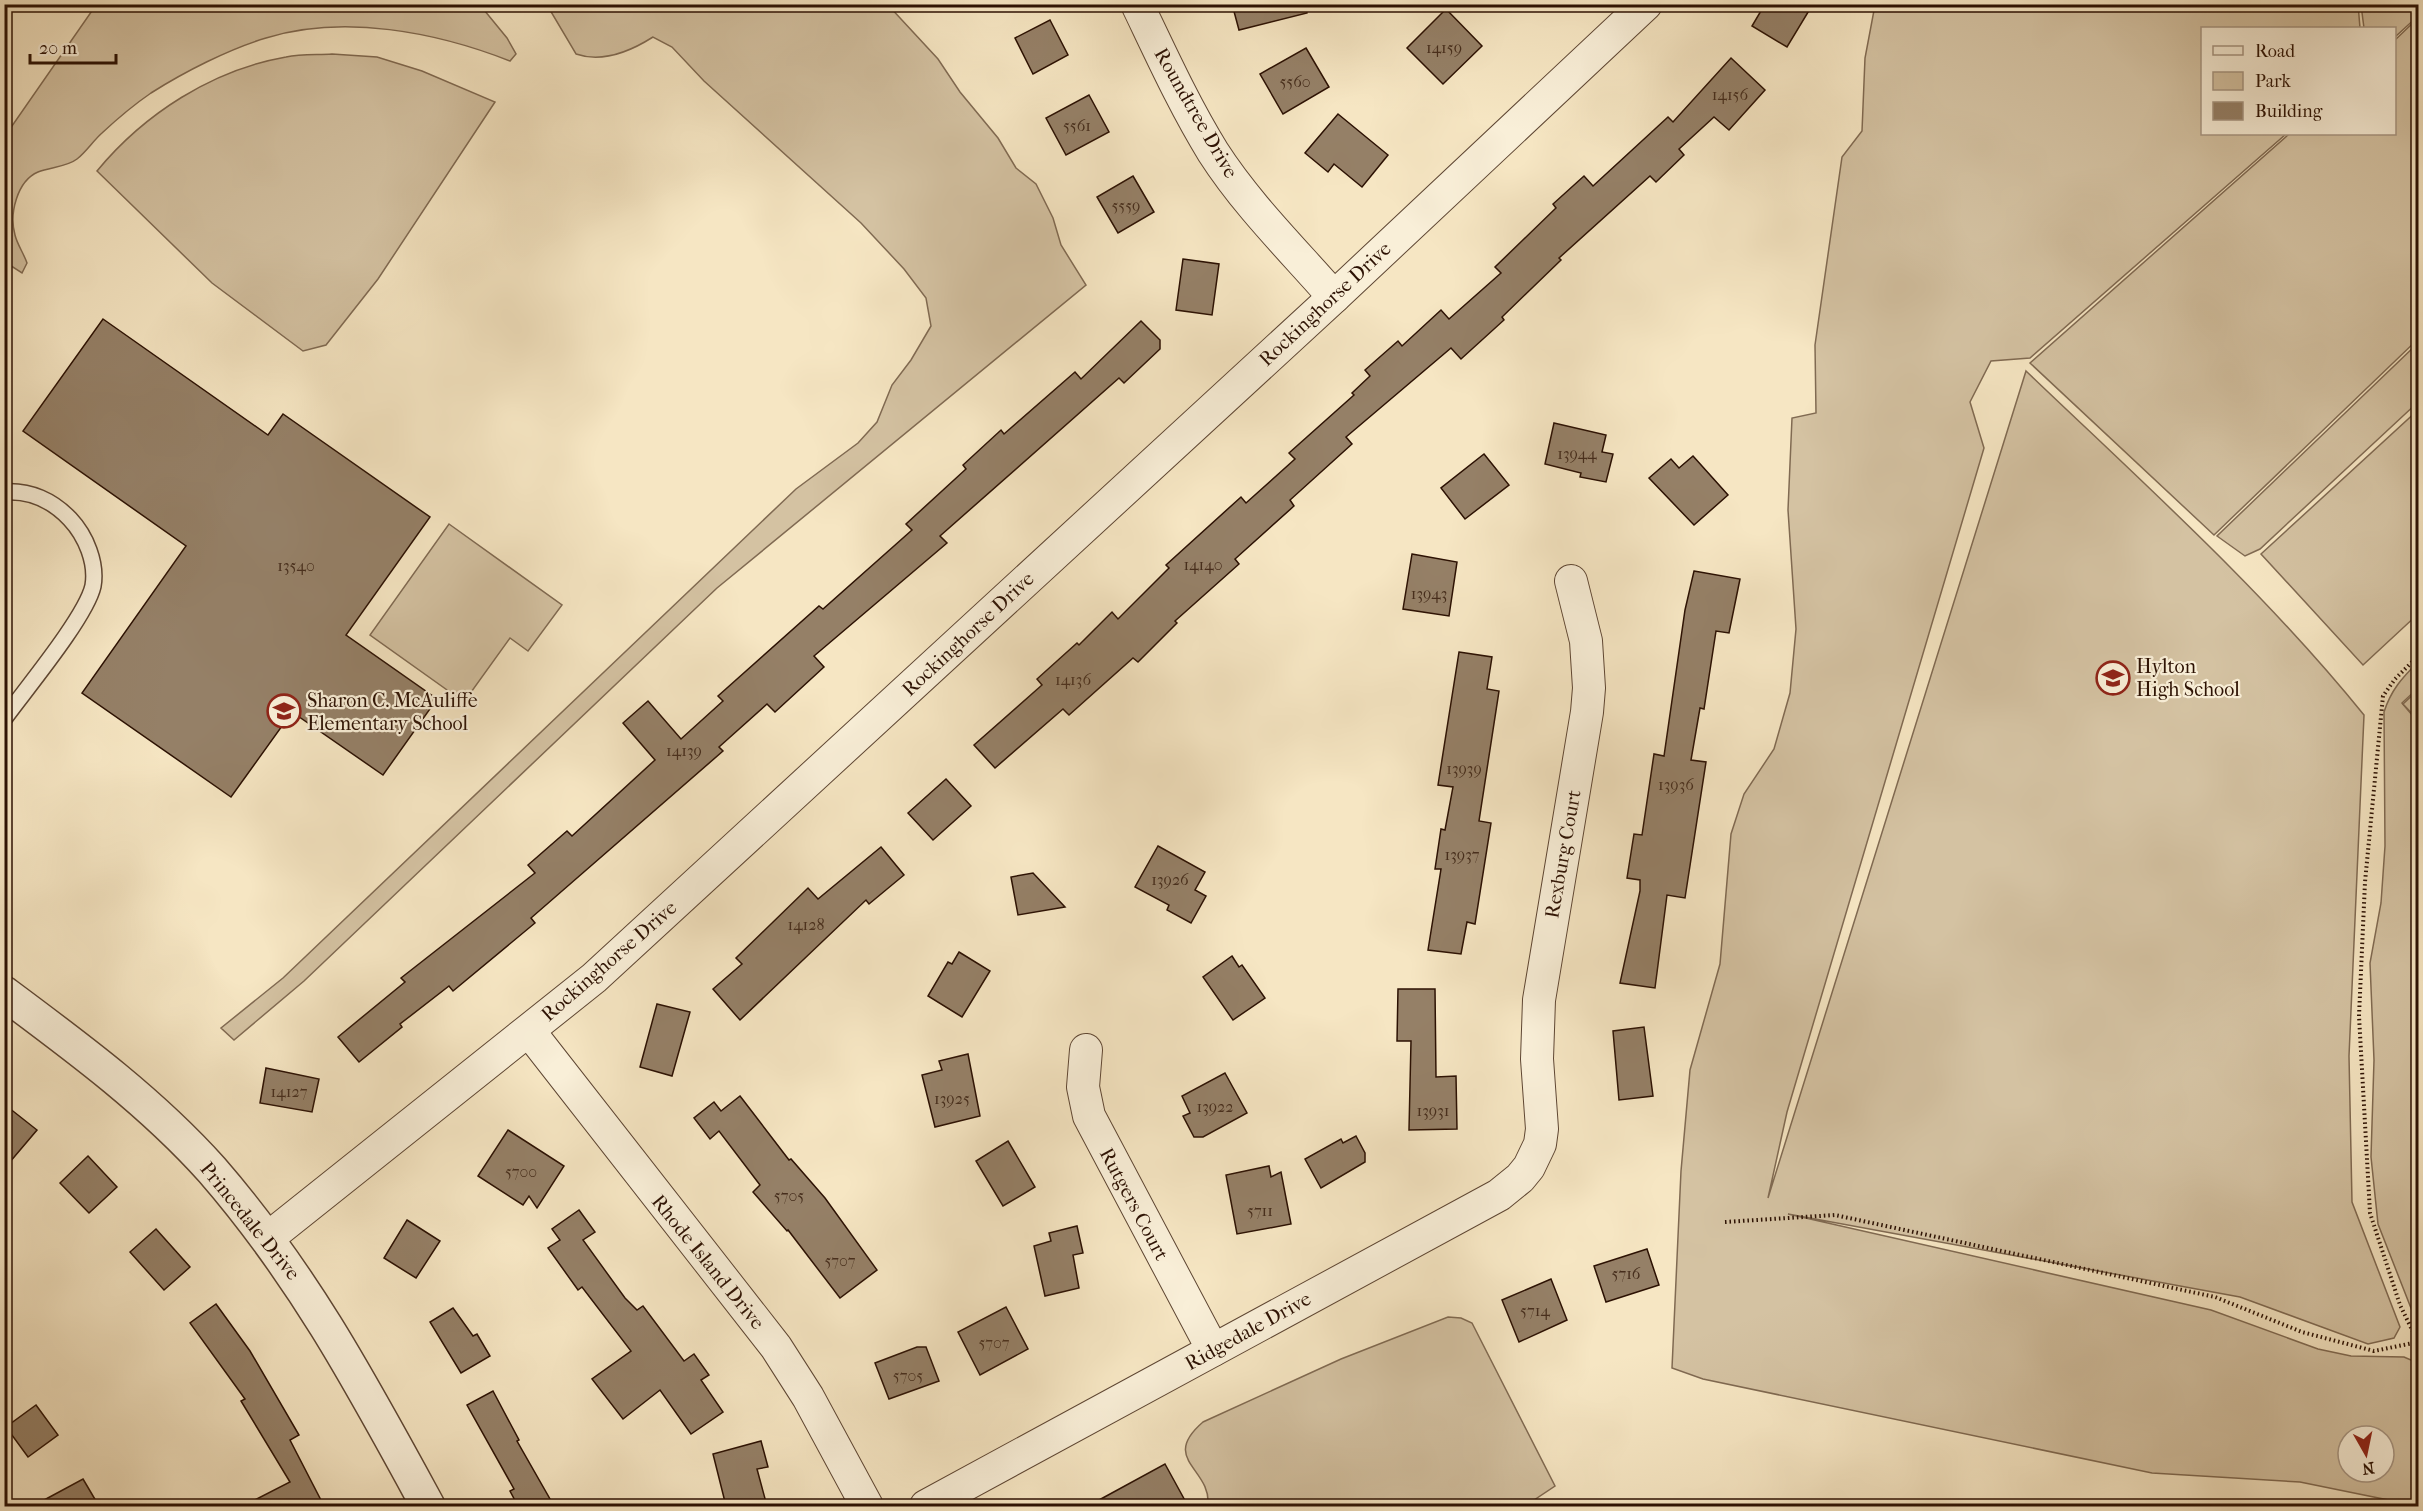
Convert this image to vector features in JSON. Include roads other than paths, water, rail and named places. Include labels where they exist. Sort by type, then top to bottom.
[{"type":"street","name":"Roundtree Drive","points":[[1137,4],[1183,99],[1214,152],[1242,192],[1334,297]]},
{"type":"street","name":"Rockinghorse Drive","points":[[268,1238],[594,978],[1334,297],[1646,4]]},
{"type":"street","name":"Rexburg Court","points":[[1542,1129],[1536,1049],[1539,1000],[1587,712],[1589,688],[1586,641],[1571,581]]},
{"type":"street","name":"Princedale Drive","points":[[4,993],[102,1066],[152,1110],[210,1169],[268,1238],[303,1287],[347,1357],[428,1506]]},
{"type":"street","name":"Rhode Island Drive","points":[[529,1031],[776,1347],[808,1397],[867,1506]]},
{"type":"street","name":"Rutgers Court","points":[[1086,1050],[1083,1087],[1089,1116],[1213,1350]]},
{"type":"street","name":"Ridgedale Drive","points":[[926,1506],[1499,1195],[1520,1178],[1529,1167],[1540,1143],[1542,1129]]},
{"type":"lane","points":[[4,492],[32,495],[60,509],[83,536],[93,571],[93,585],[82,610],[4,719]]},
{"type":"place","name":"Hylton High School","points":[[2113,678]]},
{"type":"place","name":"Sharon C. McAuliffe Elementary School","points":[[284,711]]}]
